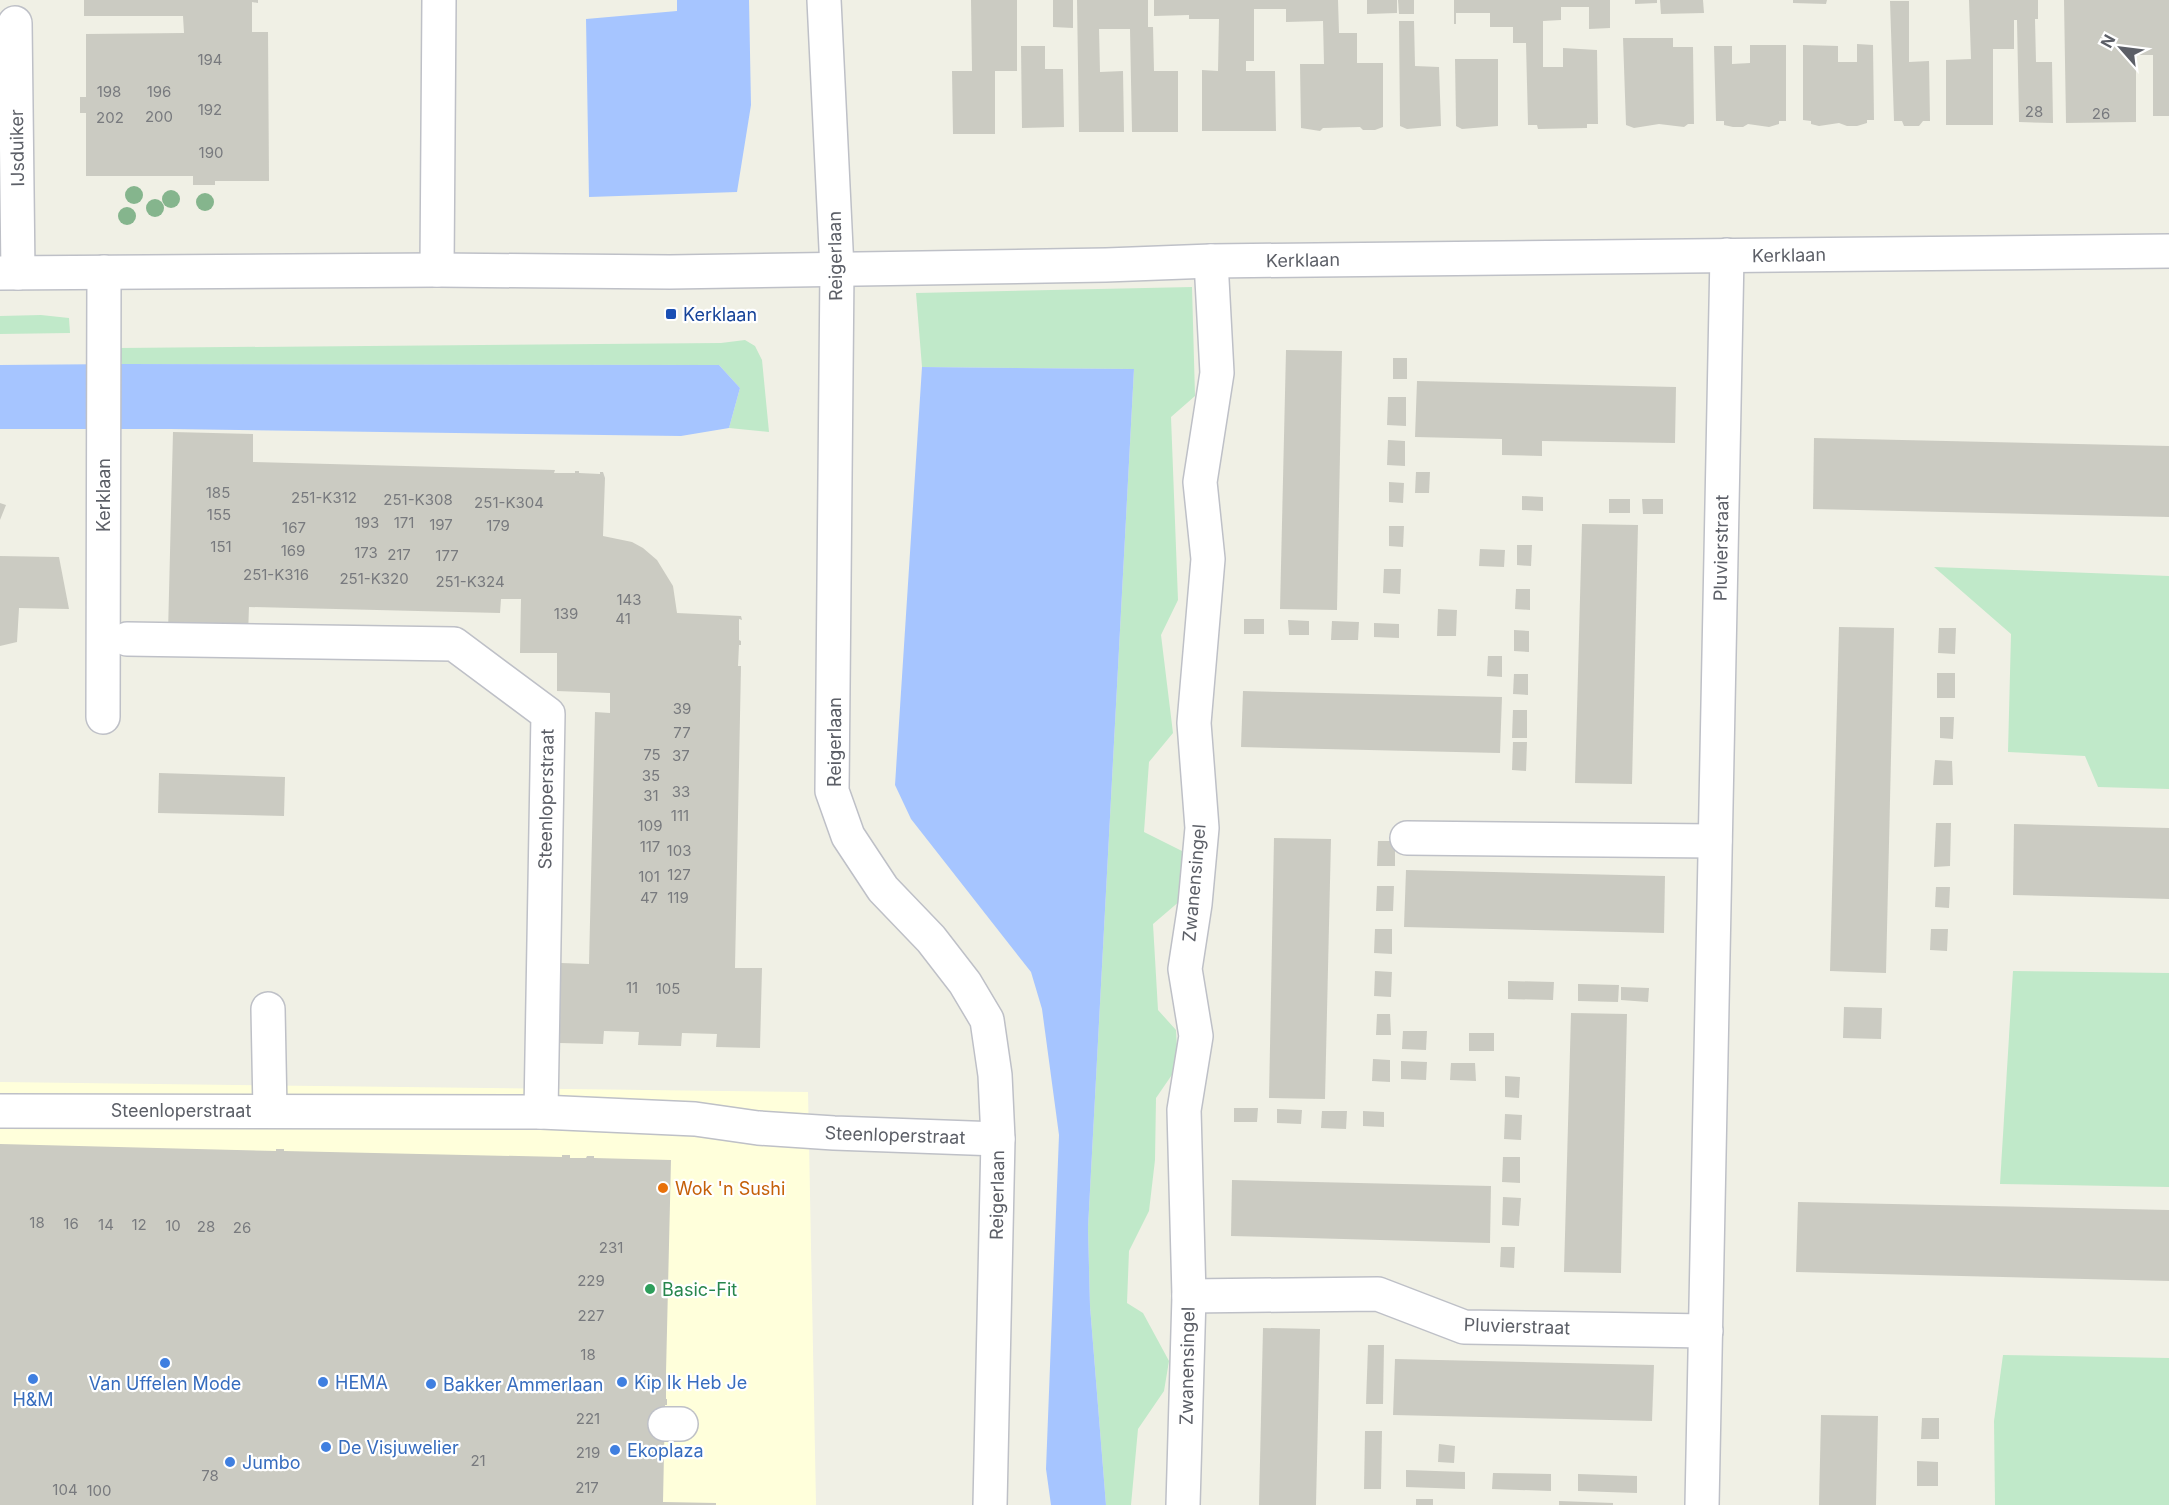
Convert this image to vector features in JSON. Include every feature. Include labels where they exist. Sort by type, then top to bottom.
[{"type":"street","points":[[437,270],[439,0]]},
{"type":"street","name":"Reigerlaan","points":[[824,0],[837,268],[832,791],[848,836],[883,889],[931,939],[965,982],[987,1020],[994,1075],[998,1139],[990,1505]]},
{"type":"street","name":"IJsduiker","points":[[9,273],[15,23]]},
{"type":"street","name":"Kerklaan","points":[[9,273],[437,270],[670,272],[1106,265],[1211,261],[2169,251]]},
{"type":"street","name":"Pluvierstraat","points":[[1702,1505],[1727,255]]},
{"type":"street","name":"Zwanensingel","points":[[1184,1505],[1189,1296],[1184,1110],[1196,1036],[1185,969],[1195,904],[1202,828],[1194,723],[1208,560],[1200,482],[1217,373],[1211,261]]},
{"type":"street","name":"Kerklaan","points":[[102,717],[104,272]]},
{"type":"street","name":"Steenloperstraat","points":[[127,639],[454,644],[548,714],[542,1112]]},
{"type":"street","points":[[1407,838],[1715,841]]},
{"type":"street","points":[[268,1009],[270,1110]]},
{"type":"street","name":"Steenloperstraat","points":[[0,1111],[542,1112],[695,1119],[758,1128],[834,1133],[998,1139]]},
{"type":"street","name":"Pluvierstraat","points":[[1189,1296],[1378,1294],[1464,1327],[1706,1330]]},
{"type":"shaded area","points":[[1192,287],[1195,396],[1171,417],[1178,600],[1161,635],[1173,733],[1149,762],[1144,832],[1182,851],[1181,900],[1153,924],[1158,1010],[1176,1030],[1178,1066],[1156,1098],[1155,1160],[1149,1211],[1129,1251],[1127,1303],[1143,1313],[1169,1361],[1164,1391],[1138,1429],[1131,1505],[1106,1505],[1090,1306],[1088,1228],[1134,369],[922,367],[916,293]]},
{"type":"shaded area","points":[[41,315],[69,318],[70,333],[0,334],[0,316]]},
{"type":"shaded area","points":[[745,340],[755,346],[762,360],[769,432],[729,428],[740,388],[719,365],[122,364],[119,348],[721,343]]},
{"type":"shaded area","points":[[1934,567],[2169,576],[2169,789],[2098,787],[2085,756],[2008,752],[2011,634]]},
{"type":"shaded area","points":[[2013,971],[2169,973],[2169,1187],[2000,1184]]},
{"type":"shaded area","points":[[0,1082],[808,1092],[816,1505],[0,1505]]},
{"type":"shaded area","points":[[2003,1355],[2169,1358],[2169,1505],[1995,1505],[1994,1421]]},
{"type":"water","points":[[677,0],[749,0],[751,105],[737,192],[589,197],[586,19],[677,11]]},
{"type":"water","points":[[0,365],[719,365],[740,388],[729,428],[681,436],[0,429]]},
{"type":"water","points":[[922,367],[1134,369],[1088,1228],[1090,1306],[1106,1505],[1051,1505],[1046,1469],[1059,1135],[1042,1009],[1031,972],[911,819],[895,785]]},
{"type":"building","points":[[84,0],[258,0],[258,3],[252,2],[252,32],[268,32],[269,181],[215,181],[215,185],[193,185],[193,176],[86,176],[86,113],[80,113],[80,97],[86,97],[86,34],[184,33],[183,16],[84,16]]},
{"type":"building","points":[[971,0],[1017,0],[1017,71],[995,71],[995,134],[953,134],[952,71],[972,71]]},
{"type":"building","points":[[1053,0],[1073,0],[1073,28],[1053,27]]},
{"type":"building","points":[[1077,0],[1148,0],[1148,27],[1153,27],[1154,71],[1178,71],[1178,132],[1132,132],[1130,29],[1099,29],[1100,72],[1123,71],[1124,132],[1079,132]]},
{"type":"building","points":[[1154,0],[1338,0],[1339,33],[1357,33],[1357,63],[1383,63],[1383,127],[1375,130],[1363,130],[1360,127],[1323,128],[1320,131],[1301,128],[1300,64],[1324,64],[1323,21],[1286,22],[1286,9],[1254,9],[1254,61],[1246,61],[1246,71],[1275,71],[1276,131],[1202,131],[1202,70],[1218,71],[1219,19],[1189,19],[1189,15],[1154,16]]},
{"type":"building","points":[[1367,0],[1397,0],[1397,13],[1367,14]]},
{"type":"building","points":[[1398,0],[1414,0],[1414,14],[1399,14]]},
{"type":"building","points":[[1454,0],[1610,0],[1610,28],[1589,29],[1589,7],[1561,7],[1561,20],[1543,21],[1543,67],[1563,67],[1563,48],[1597,50],[1598,124],[1587,124],[1587,128],[1538,129],[1537,125],[1528,125],[1526,43],[1513,43],[1513,27],[1490,27],[1490,13],[1456,13],[1456,24],[1454,24]]},
{"type":"building","points":[[1635,0],[1657,0],[1657,3],[1635,4]]},
{"type":"building","points":[[1660,0],[1703,0],[1704,13],[1661,14]]},
{"type":"building","points":[[1793,0],[1827,0],[1826,4],[1793,3]]},
{"type":"building","points":[[1969,0],[2038,0],[2038,19],[2035,19],[2036,62],[2052,62],[2053,123],[2019,122],[2017,20],[2014,20],[2014,49],[1993,49],[1993,125],[1946,125],[1946,60],[1971,59]]},
{"type":"building","points":[[2064,0],[2169,0],[2169,116],[2153,116],[2153,55],[2136,55],[2136,122],[2066,123]]},
{"type":"building","points":[[1890,1],[1909,1],[1909,62],[1929,61],[1930,121],[1923,121],[1919,126],[1904,126],[1902,121],[1894,121]]},
{"type":"building","points":[[1399,21],[1414,21],[1415,66],[1439,67],[1441,126],[1407,129],[1400,126]]},
{"type":"building","points":[[1623,38],[1673,38],[1673,47],[1693,47],[1694,124],[1684,127],[1659,124],[1634,128],[1626,125]]},
{"type":"building","points":[[1857,44],[1873,45],[1874,120],[1867,120],[1867,123],[1857,126],[1839,123],[1819,126],[1811,124],[1811,121],[1803,120],[1803,45],[1838,46],[1838,62],[1857,62]]},
{"type":"building","points":[[1750,45],[1786,45],[1786,121],[1779,121],[1779,124],[1769,127],[1748,124],[1743,127],[1733,127],[1724,125],[1724,121],[1716,121],[1714,46],[1732,46],[1732,64],[1750,63]]},
{"type":"building","points":[[1021,46],[1045,46],[1045,69],[1063,69],[1064,127],[1022,128]]},
{"type":"building","points":[[1455,59],[1498,59],[1498,126],[1462,129],[1456,126]]},
{"type":"building","points":[[1286,350],[1342,351],[1337,610],[1280,609]]},
{"type":"building","points":[[1393,358],[1407,358],[1407,379],[1393,379]]},
{"type":"building","points":[[1417,381],[1676,387],[1675,443],[1542,441],[1542,456],[1502,455],[1502,439],[1415,437]]},
{"type":"building","points":[[1388,397],[1406,397],[1406,426],[1387,425]]},
{"type":"building","points":[[173,432],[253,434],[253,462],[555,470],[554,473],[579,471],[579,473],[600,474],[603,472],[605,478],[603,536],[632,542],[657,560],[673,586],[677,613],[741,616],[742,620],[739,619],[741,645],[739,645],[738,666],[741,666],[735,968],[762,968],[760,1048],[716,1047],[717,1034],[682,1033],[681,1046],[638,1045],[639,1032],[604,1031],[603,1044],[559,1043],[561,963],[589,964],[595,712],[610,713],[610,693],[557,691],[557,653],[520,653],[521,599],[501,599],[500,613],[249,607],[248,635],[168,633]]},
{"type":"building","points":[[1814,438],[2169,446],[2169,517],[1813,509]]},
{"type":"building","points":[[1388,440],[1405,441],[1405,466],[1387,465]]},
{"type":"building","points":[[1416,472],[1430,472],[1429,493],[1415,493]]},
{"type":"building","points":[[1389,482],[1404,483],[1403,503],[1389,502]]},
{"type":"building","points":[[1522,496],[1543,497],[1543,511],[1522,510]]},
{"type":"building","points":[[1609,499],[1630,499],[1630,513],[1609,513]]},
{"type":"building","points":[[1642,499],[1663,499],[1663,514],[1643,514]]},
{"type":"building","points":[[0,503],[6,505],[0,520]]},
{"type":"building","points":[[1582,524],[1638,525],[1632,784],[1575,783]]},
{"type":"building","points":[[1389,526],[1404,526],[1403,547],[1389,546]]},
{"type":"building","points":[[1517,545],[1532,545],[1531,566],[1517,565]]},
{"type":"building","points":[[1480,549],[1505,550],[1504,567],[1479,566]]},
{"type":"building","points":[[0,556],[59,557],[69,609],[19,608],[17,642],[0,646]]},
{"type":"building","points":[[1384,569],[1401,569],[1400,594],[1383,593]]},
{"type":"building","points":[[1516,589],[1530,589],[1530,610],[1515,609]]},
{"type":"building","points":[[1438,609],[1457,610],[1456,636],[1437,636]]},
{"type":"building","points":[[1244,619],[1264,619],[1264,634],[1244,634]]},
{"type":"building","points":[[1288,620],[1309,621],[1309,635],[1289,635]]},
{"type":"building","points":[[1332,621],[1359,622],[1358,640],[1331,640]]},
{"type":"building","points":[[1374,623],[1399,624],[1399,638],[1374,637]]},
{"type":"building","points":[[1839,627],[1894,628],[1886,973],[1830,971]]},
{"type":"building","points":[[1939,628],[1956,628],[1955,654],[1938,653]]},
{"type":"building","points":[[1514,630],[1529,631],[1529,652],[1514,651]]},
{"type":"building","points":[[1488,656],[1502,656],[1502,677],[1487,676]]},
{"type":"building","points":[[1937,673],[1955,673],[1955,698],[1937,698]]},
{"type":"building","points":[[1514,674],[1528,674],[1528,695],[1513,694]]},
{"type":"building","points":[[1243,691],[1502,697],[1500,753],[1241,747]]},
{"type":"building","points":[[1513,710],[1527,710],[1527,738],[1512,738]]},
{"type":"building","points":[[1940,717],[1954,717],[1953,739],[1940,738]]},
{"type":"building","points":[[1513,742],[1527,742],[1526,771],[1512,770]]},
{"type":"building","points":[[1935,760],[1952,761],[1953,785],[1933,785]]},
{"type":"building","points":[[159,773],[285,777],[284,816],[158,813]]},
{"type":"building","points":[[1936,823],[1951,823],[1950,866],[1934,867]]},
{"type":"building","points":[[2014,824],[2169,828],[2169,899],[2013,895]]},
{"type":"building","points":[[1274,838],[1331,839],[1325,1099],[1269,1098]]},
{"type":"building","points":[[1378,841],[1395,841],[1395,866],[1377,866]]},
{"type":"building","points":[[1406,870],[1665,876],[1664,933],[1404,927]]},
{"type":"building","points":[[1377,886],[1394,886],[1393,911],[1376,911]]},
{"type":"building","points":[[1936,887],[1950,887],[1949,908],[1935,907]]},
{"type":"building","points":[[1375,929],[1392,929],[1392,954],[1374,953]]},
{"type":"building","points":[[1931,929],[1948,929],[1947,951],[1930,950]]},
{"type":"building","points":[[1375,971],[1392,972],[1391,997],[1374,996]]},
{"type":"building","points":[[1508,981],[1554,982],[1553,1000],[1508,999]]},
{"type":"building","points":[[1578,984],[1619,985],[1618,1002],[1578,1001]]},
{"type":"building","points":[[1621,987],[1649,988],[1648,1002],[1621,1000]]},
{"type":"building","points":[[1844,1007],[1882,1008],[1881,1039],[1843,1038]]},
{"type":"building","points":[[1571,1013],[1627,1014],[1621,1273],[1564,1272]]},
{"type":"building","points":[[1377,1014],[1390,1014],[1391,1035],[1376,1035]]},
{"type":"building","points":[[1403,1031],[1427,1031],[1426,1050],[1402,1049]]},
{"type":"building","points":[[1469,1033],[1494,1033],[1494,1051],[1469,1051]]},
{"type":"building","points":[[1373,1059],[1390,1060],[1390,1082],[1372,1081]]},
{"type":"building","points":[[1401,1061],[1427,1062],[1426,1080],[1401,1079]]},
{"type":"building","points":[[1451,1063],[1475,1063],[1476,1081],[1450,1080]]},
{"type":"building","points":[[1505,1076],[1520,1077],[1519,1098],[1505,1097]]},
{"type":"building","points":[[1234,1108],[1258,1108],[1257,1122],[1234,1122]]},
{"type":"building","points":[[1277,1109],[1302,1110],[1301,1124],[1277,1123]]},
{"type":"building","points":[[1322,1111],[1347,1111],[1346,1129],[1321,1128]]},
{"type":"building","points":[[1363,1111],[1384,1112],[1384,1127],[1363,1126]]},
{"type":"building","points":[[1505,1114],[1522,1115],[1521,1140],[1504,1139]]},
{"type":"building","points":[[0,1144],[562,1157],[562,1155],[570,1155],[570,1158],[594,1156],[594,1158],[671,1160],[663,1502],[716,1503],[716,1505],[0,1505]]},
{"type":"building","points":[[1503,1157],[1520,1157],[1520,1183],[1502,1182]]},
{"type":"building","points":[[1232,1180],[1491,1186],[1490,1243],[1231,1236]]},
{"type":"building","points":[[1503,1197],[1521,1198],[1519,1226],[1502,1225]]},
{"type":"building","points":[[1798,1202],[2169,1210],[2169,1281],[1796,1272]]},
{"type":"building","points":[[1501,1247],[1515,1247],[1514,1268],[1500,1267]]},
{"type":"building","points":[[1263,1328],[1320,1329],[1316,1505],[1259,1505]]},
{"type":"building","points":[[1368,1345],[1384,1345],[1383,1404],[1366,1404]]},
{"type":"building","points":[[1395,1359],[1654,1365],[1652,1421],[1393,1415]]},
{"type":"building","points":[[1821,1415],[1878,1416],[1876,1505],[1819,1505]]},
{"type":"building","points":[[1922,1418],[1939,1418],[1939,1439],[1921,1439]]},
{"type":"building","points":[[1365,1431],[1382,1431],[1381,1489],[1364,1489]]},
{"type":"building","points":[[1439,1444],[1455,1446],[1454,1463],[1438,1462]]},
{"type":"building","points":[[1917,1461],[1938,1462],[1938,1486],[1917,1486]]},
{"type":"building","points":[[1406,1470],[1465,1472],[1465,1489],[1406,1487]]},
{"type":"building","points":[[1493,1473],[1551,1474],[1551,1491],[1492,1489]]},
{"type":"building","points":[[1578,1474],[1637,1476],[1637,1493],[1578,1491]]},
{"type":"building","points":[[1416,1499],[1433,1499],[1433,1505],[1416,1505]]},
{"type":"building","points":[[1559,1501],[1613,1503],[1613,1505],[1559,1505]]},
{"type":"place","name":"Kerklaan","points":[[671,314]]},
{"type":"place","name":"Wok 'n Sushi","points":[[663,1188]]},
{"type":"place","name":"Basic-Fit","points":[[650,1289]]},
{"type":"place","name":"Van Uffelen Mode","points":[[165,1363]]},
{"type":"place","name":"H&M","points":[[33,1379]]},
{"type":"place","name":"HEMA","points":[[323,1382]]},
{"type":"place","name":"Kip Ik Heb Je","points":[[622,1382]]},
{"type":"place","name":"Bakker Ammerlaan","points":[[431,1384]]},
{"type":"place","name":"De Visjuwelier","points":[[326,1447]]},
{"type":"place","name":"Ekoplaza","points":[[615,1450]]},
{"type":"place","name":"Jumbo","points":[[230,1462]]}]
